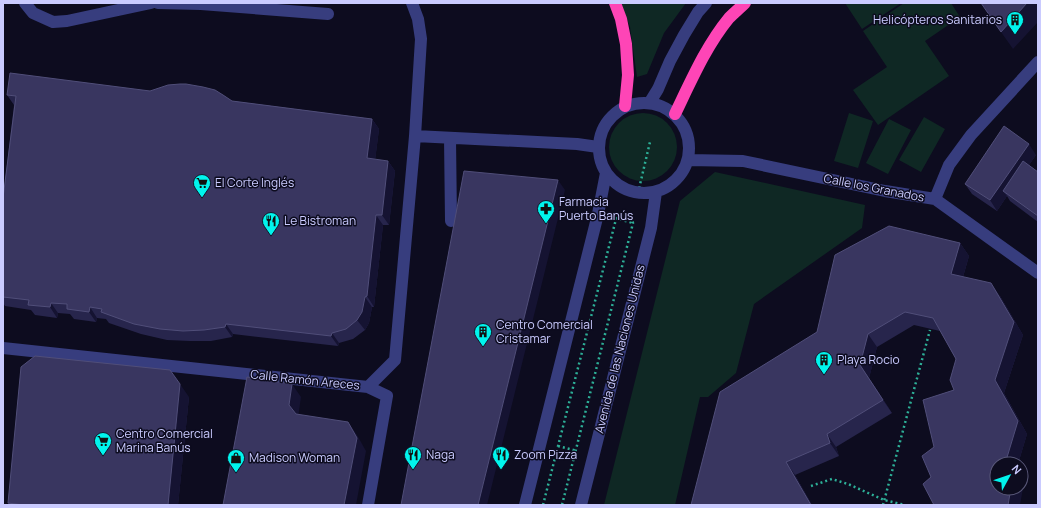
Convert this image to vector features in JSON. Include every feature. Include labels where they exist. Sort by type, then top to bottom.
[{"type":"highway","points":[[615,3],[621,19],[626,44],[628,75],[625,106]]},
{"type":"highway","points":[[676,114],[706,52],[730,18],[745,3]]},
{"type":"street","points":[[25,3],[33,12],[53,22],[67,21],[151,3]]},
{"type":"street","points":[[158,3],[201,4],[328,14]]},
{"type":"street","name":"Calle Ramón Areces","points":[[3,348],[368,387],[395,360],[415,136],[421,39],[418,19],[412,3]]},
{"type":"street","points":[[650,102],[658,89],[670,61],[684,35],[698,12],[706,3]]},
{"type":"street","points":[[935,199],[949,165],[971,135],[1038,62]]},
{"type":"street","points":[[637,102],[650,102],[664,106],[676,114],[686,129],[690,146],[688,160],[684,171],[676,180],[667,188],[656,192],[638,193],[615,183],[606,173],[601,161],[598,147],[602,130],[611,116],[625,106],[637,102]]},
{"type":"street","points":[[415,136],[577,144],[598,147]]},
{"type":"street","points":[[450,138],[451,221]]},
{"type":"street","name":"Calle los Granados","points":[[688,160],[743,161],[885,191],[935,199],[1038,273]]},
{"type":"street","points":[[525,505],[598,214],[606,173]]},
{"type":"street","name":"Avenida de las Naciones Unidas","points":[[580,505],[651,228],[656,192]]},
{"type":"street","points":[[368,387],[387,396],[368,505]]},
{"type":"path","points":[[638,193],[650,142]]},
{"type":"path","points":[[598,214],[651,228]]},
{"type":"path","points":[[543,505],[616,219],[621,215],[627,216],[633,223],[562,505]]},
{"type":"path","points":[[883,505],[930,330]]},
{"type":"path","points":[[540,442],[593,455]]},
{"type":"path","points":[[811,486],[832,479],[848,484],[884,500],[905,505]]},
{"type":"green space","points":[[621,3],[686,3],[664,33],[647,74],[637,77],[630,27]]},
{"type":"green space","points":[[845,3],[901,3],[862,29]]},
{"type":"green space","points":[[904,3],[951,3],[960,17],[925,41],[949,76],[878,125],[853,90],[887,67],[863,31]]},
{"type":"green space","points":[[643,113],[656,116],[667,123],[674,134],[677,147],[674,160],[667,171],[656,178],[643,181],[630,178],[619,171],[612,160],[609,147],[612,134],[619,123],[630,116]]},
{"type":"green space","points":[[849,113],[873,121],[858,168],[834,161]]},
{"type":"green space","points":[[924,117],[945,129],[921,172],[899,160]]},
{"type":"green space","points":[[889,119],[911,130],[888,174],[866,163]]},
{"type":"green space","points":[[715,172],[865,205],[862,228],[754,304],[736,373],[708,397],[700,397],[675,505],[604,505],[680,201]]},
{"type":"building","points":[[981,3],[1027,3],[1001,32]]},
{"type":"building","name":"El Corte Inglés","points":[[10,73],[150,91],[168,85],[186,84],[215,90],[232,101],[372,119],[367,158],[388,161],[382,215],[376,215],[367,296],[365,297],[362,312],[357,320],[346,329],[332,333],[331,336],[226,324],[225,327],[183,331],[160,329],[134,324],[101,312],[102,309],[90,307],[89,312],[67,309],[67,304],[51,303],[50,307],[28,305],[29,300],[3,297],[3,198],[16,96],[7,95]]},
{"type":"building","points":[[1004,126],[1029,144],[990,200],[965,184]]},
{"type":"building","points":[[1023,161],[1038,172],[1038,216],[1003,191]]},
{"type":"building","name":"Centro Comercial Cristamar","points":[[464,171],[558,180],[478,505],[401,505]]},
{"type":"building","name":"Playa Rocio","points":[[889,226],[960,243],[951,274],[991,283],[1014,322],[995,380],[1018,421],[1007,456],[989,456],[989,496],[1010,496],[1008,505],[934,505],[923,484],[931,477],[922,456],[934,447],[923,400],[954,390],[950,380],[956,359],[933,318],[905,312],[868,334],[860,365],[883,400],[827,434],[830,443],[786,462],[811,505],[691,505],[720,392],[817,332],[835,255]]},
{"type":"building","name":"Centro Comercial Marina Banús","points":[[35,356],[170,370],[180,384],[168,505],[23,505],[8,503],[21,367]]},
{"type":"building","points":[[247,377],[292,384],[289,405],[296,414],[348,422],[357,438],[344,505],[223,505]]},
{"type":"place","name":"Helicópteros Sanitarios","points":[[1015,35]]},
{"type":"place","name":"El Corte Inglés","points":[[202,198]]},
{"type":"place","name":"Farmacia Puerto Banús","points":[[546,224]]},
{"type":"place","name":"Le Bistroman","points":[[271,236]]},
{"type":"place","name":"Centro Comercial Cristamar","points":[[483,347]]},
{"type":"place","name":"Playa Rocio","points":[[824,375]]},
{"type":"place","name":"Centro Comercial Marina Banús","points":[[103,456]]},
{"type":"place","name":"Naga","points":[[413,470]]},
{"type":"place","name":"Zoom Pizza","points":[[501,470]]},
{"type":"place","name":"Madison Woman","points":[[236,473]]}]
